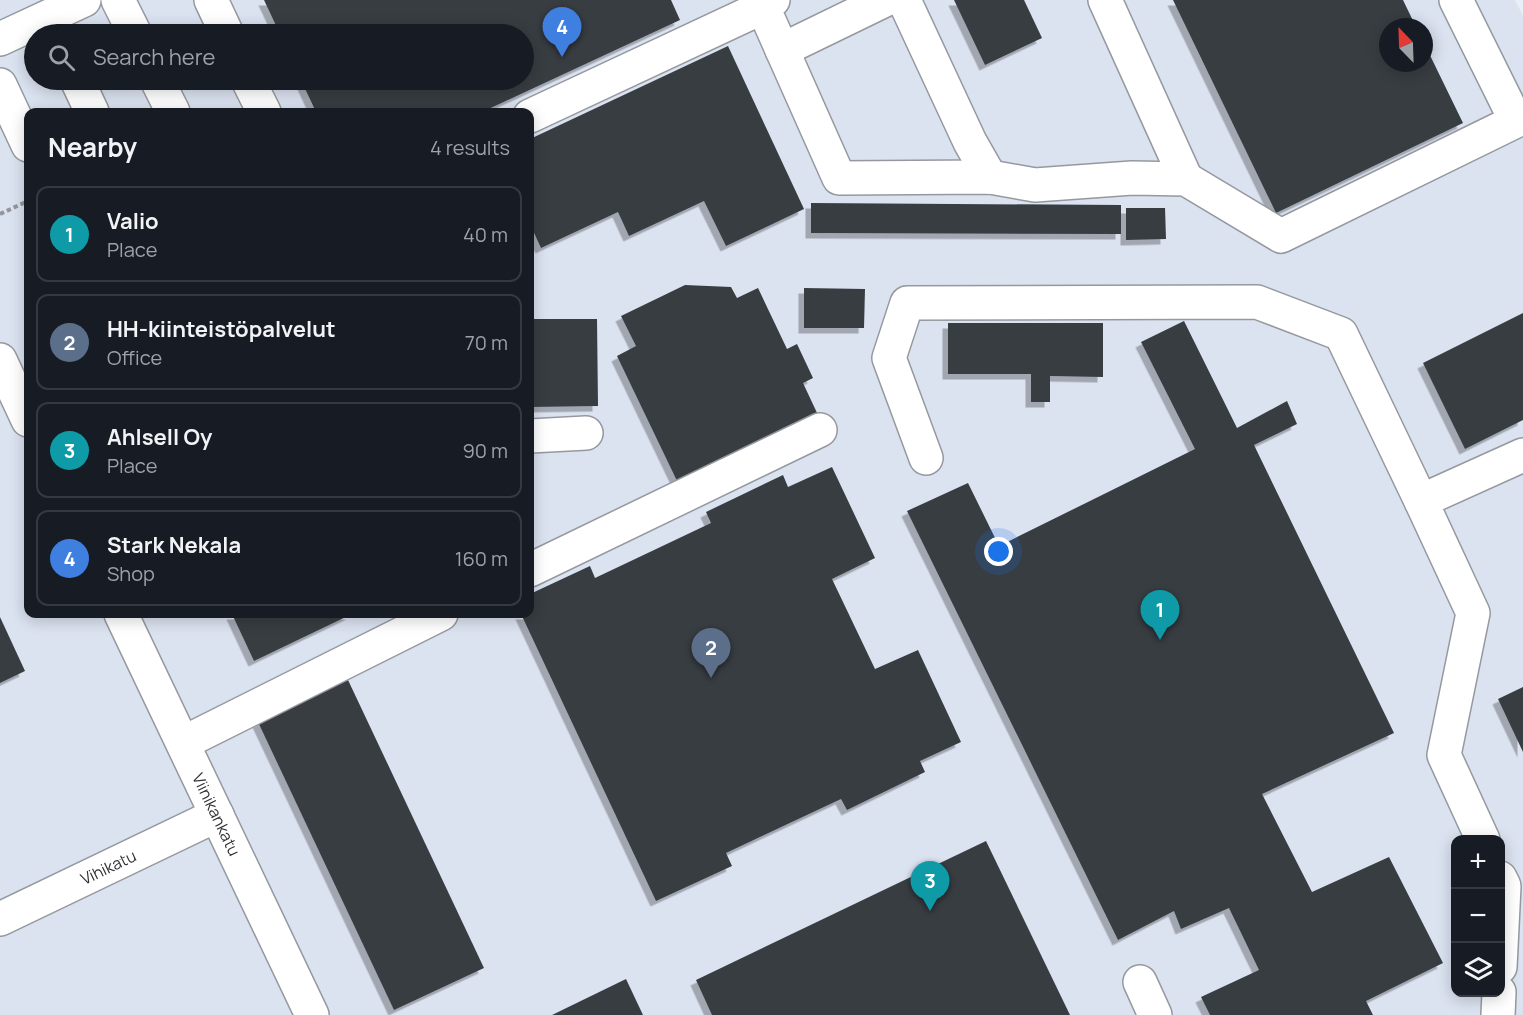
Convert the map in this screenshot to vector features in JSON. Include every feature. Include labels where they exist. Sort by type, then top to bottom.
[{"type":"main road","points":[[54,24],[84,0]]},
{"type":"main road","points":[[118,0],[130,24]]},
{"type":"main road","points":[[211,0],[222,24]]},
{"type":"main road","points":[[782,50],[885,0]]},
{"type":"main road","points":[[904,0],[970,142],[990,177]]},
{"type":"main road","points":[[1105,0],[1186,179]]},
{"type":"main road","points":[[534,114],[768,4],[782,50],[839,178],[990,177],[1035,185],[1132,178],[1186,179],[1281,236],[1520,119],[1456,0]]},
{"type":"main road","points":[[0,39],[24,33]]},
{"type":"main road","points":[[0,85],[24,136]]},
{"type":"main road","points":[[82,90],[90,108]]},
{"type":"main road","points":[[162,90],[171,108]]},
{"type":"main road","points":[[254,90],[262,108]]},
{"type":"main road","points":[[926,458],[889,358],[907,303],[1257,302],[1341,334],[1473,613],[1444,755],[1481,835]]},
{"type":"main road","points":[[0,360],[7,392],[24,415]]},
{"type":"main road","points":[[534,568],[820,430]]},
{"type":"main road","points":[[534,436],[586,434]]},
{"type":"main road","points":[[1420,501],[1523,455]]},
{"type":"main road","name":"Viinikankatu","points":[[123,618],[312,1015]]},
{"type":"main road","points":[[183,743],[433,618]]},
{"type":"main road","name":"Vihikatu","points":[[0,919],[217,815]]},
{"type":"main road","points":[[1501,943],[1504,889]]},
{"type":"main road","points":[[1140,982],[1155,1015]]},
{"type":"main road","points":[[1498,1015],[1499,997]]},
{"type":"path","points":[[0,214],[24,203]]},
{"type":"shaded area","points":[[0,0],[1515,0],[1523,16],[1523,1015],[0,1015]]},
{"type":"building","points":[[264,0],[671,0],[680,20],[534,88],[534,24],[275,24]]},
{"type":"building","points":[[954,0],[1024,0],[1042,38],[985,65]]},
{"type":"building","points":[[1173,0],[1403,0],[1412,18],[1379,18],[1379,72],[1433,72],[1433,61],[1463,123],[1276,213]]},
{"type":"building","points":[[728,46],[804,209],[726,246],[704,201],[629,236],[618,212],[541,248],[534,233],[534,137]]},
{"type":"building","points":[[306,90],[529,90],[491,108],[314,108]]},
{"type":"building","points":[[811,203],[1121,205],[1121,234],[811,233]]},
{"type":"building","points":[[1126,208],[1165,208],[1166,239],[1126,240]]},
{"type":"building","points":[[685,285],[731,287],[737,298],[758,288],[787,349],[797,344],[813,378],[803,383],[818,415],[678,483],[617,356],[636,346],[621,316]]},
{"type":"building","points":[[804,288],[865,289],[864,328],[804,328]]},
{"type":"building","points":[[1523,313],[1523,420],[1465,449],[1423,363]]},
{"type":"building","points":[[534,319],[597,319],[598,406],[534,407]]},
{"type":"building","points":[[1184,321],[1237,428],[1287,401],[1297,424],[1254,445],[1394,733],[1262,794],[1312,892],[1389,857],[1443,963],[1366,1001],[1373,1015],[1210,1015],[1201,997],[1259,970],[1229,908],[1181,929],[1174,911],[1118,940],[907,511],[968,483],[999,546],[1195,449],[1141,342]]},
{"type":"building","points":[[948,323],[1103,323],[1103,377],[1050,376],[1050,402],[1031,402],[1031,374],[948,374]]},
{"type":"building","points":[[832,467],[875,558],[832,579],[875,669],[918,650],[961,742],[920,761],[925,772],[847,810],[841,799],[726,853],[732,866],[656,901],[523,618],[534,618],[534,592],[590,566],[595,578],[711,523],[706,512],[783,475],[788,487]]},
{"type":"building","points":[[0,617],[25,671],[0,683]]},
{"type":"building","points":[[234,618],[344,618],[254,661]]},
{"type":"building","points":[[348,680],[484,968],[394,1010],[258,722]]},
{"type":"building","points":[[1523,687],[1523,752],[1498,699]]},
{"type":"building","points":[[986,841],[1070,1015],[712,1015],[696,980]]},
{"type":"building","points":[[626,979],[643,1015],[552,1015]]},
{"type":"place","name":"Stark Nekala","points":[[562,57]]},
{"type":"place","name":"Valio","points":[[1160,640]]},
{"type":"place","name":"HH-kiinteistöpalvelut","points":[[711,678]]},
{"type":"place","name":"Ahlsell Oy","points":[[930,911]]}]
